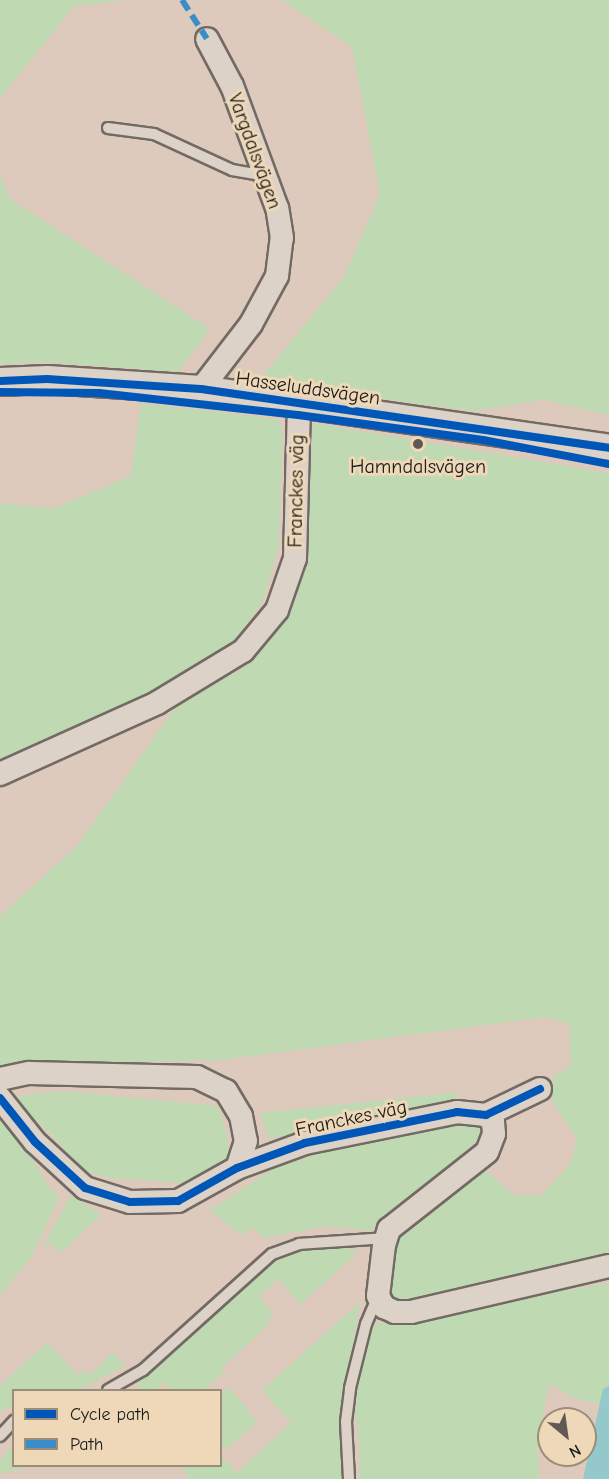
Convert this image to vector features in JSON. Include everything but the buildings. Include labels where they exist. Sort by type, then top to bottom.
[{"type":"street","name":"Vargdalsvägen","points":[[201,389],[251,324],[278,276],[282,238],[277,208],[232,86],[207,39]]},
{"type":"street","name":"Hasseluddsvägen","points":[[0,381],[47,379],[201,389],[609,448]]},
{"type":"street","name":"Franckes väg","points":[[0,774],[157,703],[243,651],[277,610],[295,558],[299,404]]},
{"type":"street","points":[[0,1079],[28,1073],[197,1077],[226,1091],[241,1116],[246,1141],[237,1168]]},
{"type":"street","name":"Franckes väg","points":[[0,1098],[35,1143],[85,1188],[130,1202],[178,1202],[237,1168],[305,1143],[457,1113],[486,1115],[540,1089]]},
{"type":"street","points":[[486,1115],[493,1122],[494,1134],[487,1152],[415,1206],[390,1229],[386,1238],[378,1296],[384,1307],[395,1312],[411,1312],[609,1266]]},
{"type":"lane","points":[[108,128],[154,134],[231,170],[265,176]]},
{"type":"lane","points":[[110,1389],[142,1370],[272,1254],[299,1244],[386,1238]]},
{"type":"lane","points":[[349,1479],[346,1422],[350,1388],[366,1324],[378,1296]]},
{"type":"lane","points":[[0,1436],[12,1423]]},
{"type":"green space","points":[[0,0],[125,0],[74,6],[0,98]]},
{"type":"green space","points":[[282,0],[609,0],[609,415],[544,400],[472,411],[258,382],[344,277],[380,194],[352,47]]},
{"type":"green space","points":[[0,175],[10,199],[210,329],[178,372],[43,362],[0,364]]},
{"type":"green space","points":[[141,403],[277,419],[283,431],[279,546],[261,605],[229,648],[191,672],[120,708],[0,761],[0,503],[52,509],[131,476]]},
{"type":"green space","points":[[313,423],[609,473],[609,1262],[406,1305],[391,1300],[386,1286],[391,1243],[410,1221],[484,1168],[513,1195],[541,1196],[571,1163],[577,1139],[552,1101],[552,1077],[571,1066],[569,1024],[545,1017],[220,1060],[0,1065],[0,916],[77,846],[176,707],[246,666],[279,629],[296,599],[306,556]]},
{"type":"green space","points":[[62,1091],[218,1106],[228,1140],[229,1159],[207,1174],[181,1183],[111,1178],[84,1171],[51,1134],[9,1097]]},
{"type":"green space","points":[[461,1092],[446,1106],[269,1139],[260,1113]]},
{"type":"green space","points":[[0,1116],[21,1139],[44,1180],[59,1198],[30,1259],[0,1295]]},
{"type":"green space","points":[[439,1122],[478,1125],[482,1137],[472,1157],[392,1219],[370,1231],[327,1226],[265,1238],[252,1228],[241,1235],[210,1210],[297,1153]]},
{"type":"green space","points":[[71,1195],[101,1215],[61,1253],[50,1243],[42,1249]]},
{"type":"green space","points":[[341,1247],[359,1251],[300,1305],[279,1279],[259,1296],[272,1313],[268,1325],[221,1369],[224,1373],[204,1389],[170,1389],[164,1383],[157,1389],[137,1389],[139,1380],[275,1258],[292,1251]]},
{"type":"green space","points":[[609,1283],[609,1386],[603,1389],[600,1404],[576,1399],[549,1384],[545,1407],[537,1407],[539,1479],[359,1479],[360,1456],[355,1411],[362,1360],[373,1324]]},
{"type":"green space","points":[[360,1302],[341,1419],[346,1479],[189,1479],[182,1467],[222,1467],[222,1457],[237,1473],[291,1423],[262,1390]]},
{"type":"green space","points":[[47,1342],[78,1375],[84,1370],[90,1375],[113,1352],[125,1366],[80,1389],[12,1389],[12,1406],[0,1411],[0,1386]]},
{"type":"green space","points":[[229,1386],[257,1422],[225,1450],[222,1446],[222,1393]]},
{"type":"green space","points":[[12,1446],[12,1467],[26,1467],[0,1474],[0,1461]]},
{"type":"water","points":[[609,1386],[609,1479],[583,1479],[586,1467],[597,1467],[597,1416],[603,1389]]},
{"type":"marked path","points":[[182,0],[207,39]]},
{"type":"cycle path","points":[[0,381],[47,379],[201,389],[609,448]]},
{"type":"cycle path","points":[[0,392],[99,393],[298,415],[483,440],[609,464]]},
{"type":"cycle path","points":[[0,1098],[35,1142],[85,1188],[130,1202],[178,1201],[237,1168],[305,1143],[457,1112],[486,1115],[540,1089]]},
{"type":"place","name":"Hamndalsvägen","points":[[418,444]]}]
